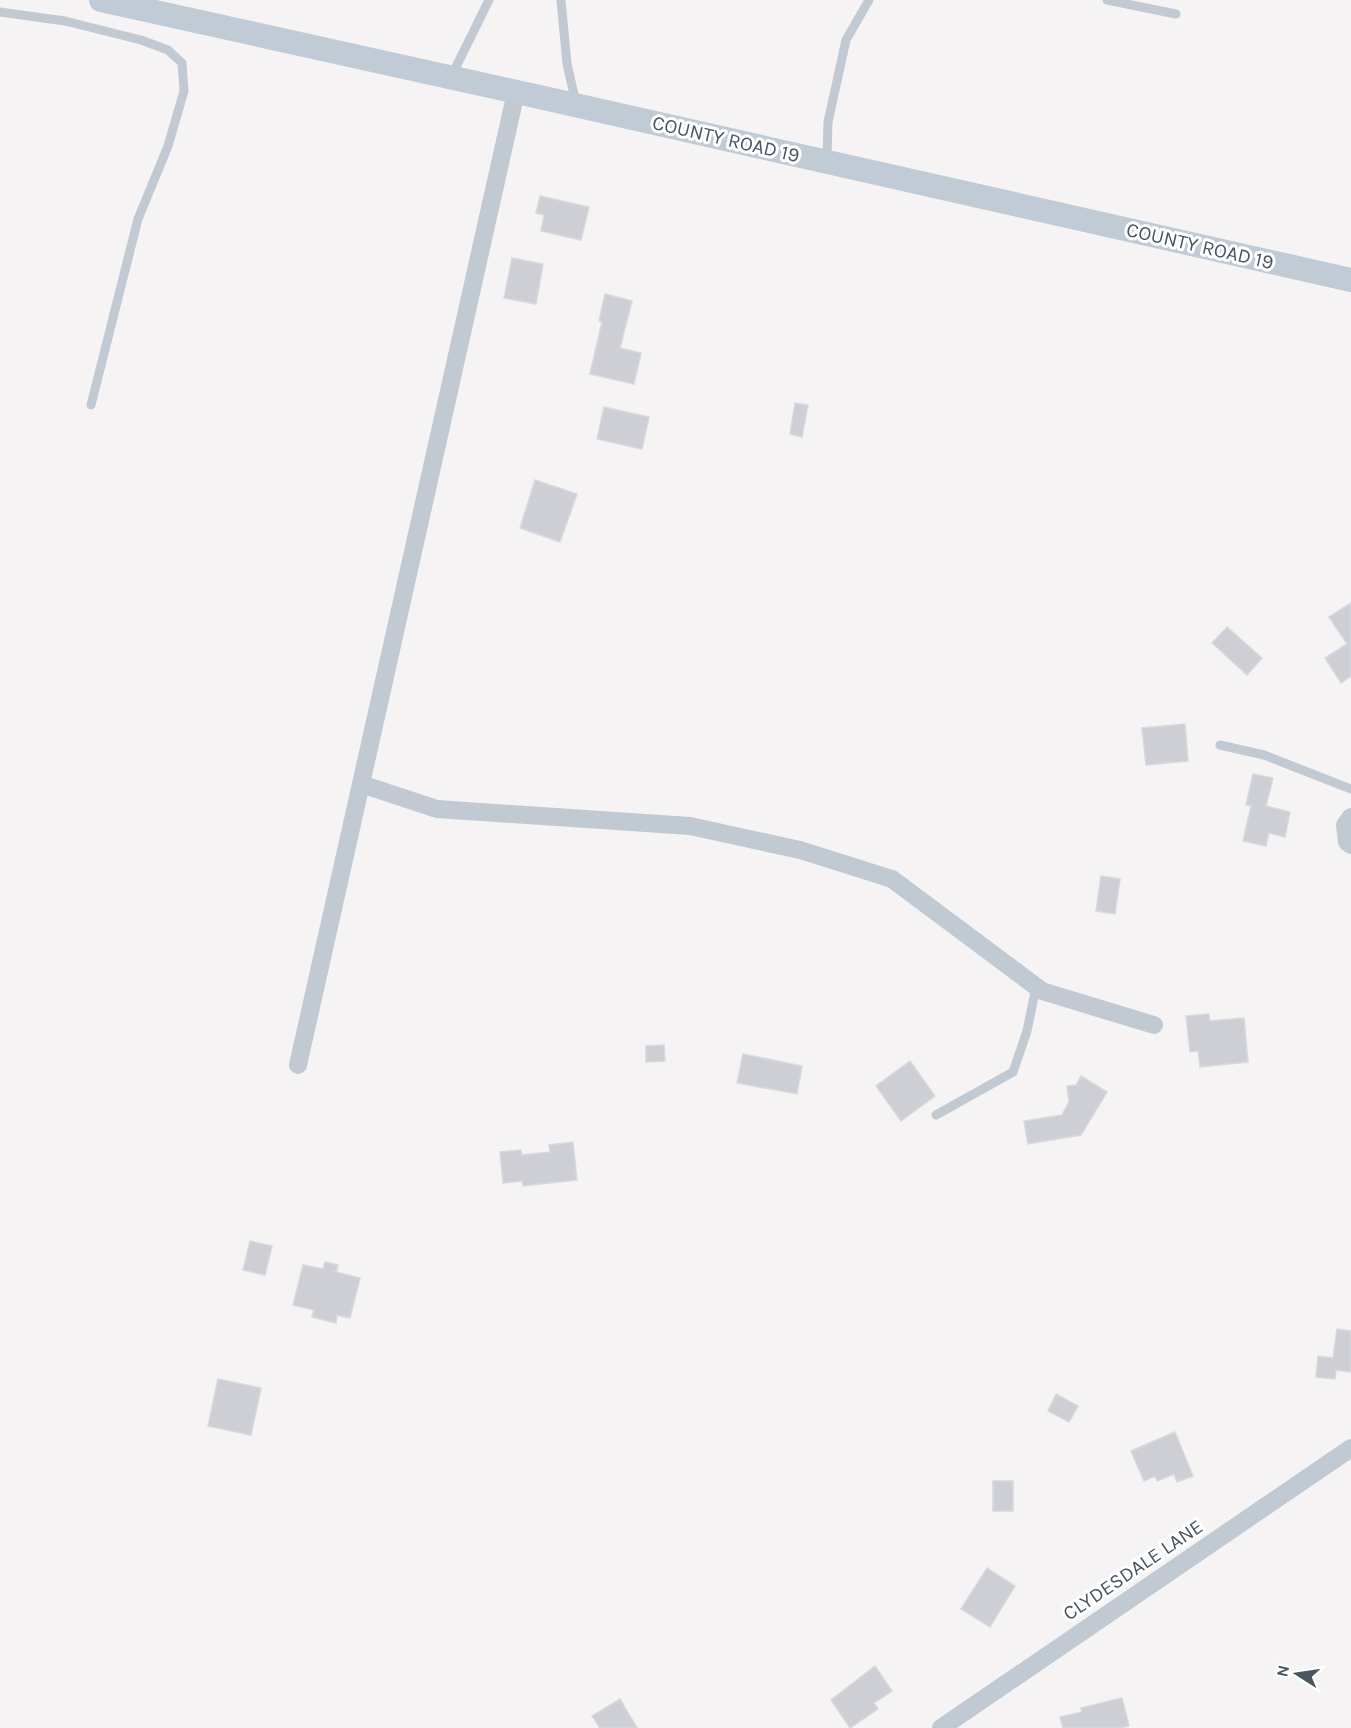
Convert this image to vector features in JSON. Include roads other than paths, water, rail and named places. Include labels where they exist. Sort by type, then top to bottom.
[{"type":"street","name":"COUNTY ROAD 19","points":[[101,0],[1351,280]]},
{"type":"street","points":[[298,1065],[516,92]]},
{"type":"street","points":[[361,784],[437,809],[690,826],[800,850],[892,879],[1042,991],[1154,1025]]},
{"type":"street","points":[[1351,817],[1346,825],[1347,842],[1351,845]]},
{"type":"street","name":"CLYDESDALE LANE","points":[[941,1728],[1351,1448]]},
{"type":"lane","points":[[451,77],[489,0]]},
{"type":"lane","points":[[561,0],[567,64],[576,105]]},
{"type":"lane","points":[[827,162],[828,122],[846,40],[869,0]]},
{"type":"lane","points":[[1107,0],[1176,14]]},
{"type":"lane","points":[[0,12],[65,21],[141,40],[168,50],[182,63],[184,91],[168,146],[138,219],[91,405]]},
{"type":"lane","points":[[1220,745],[1264,755],[1351,789]]},
{"type":"lane","points":[[936,1115],[1013,1072],[1027,1031],[1036,987]]}]
